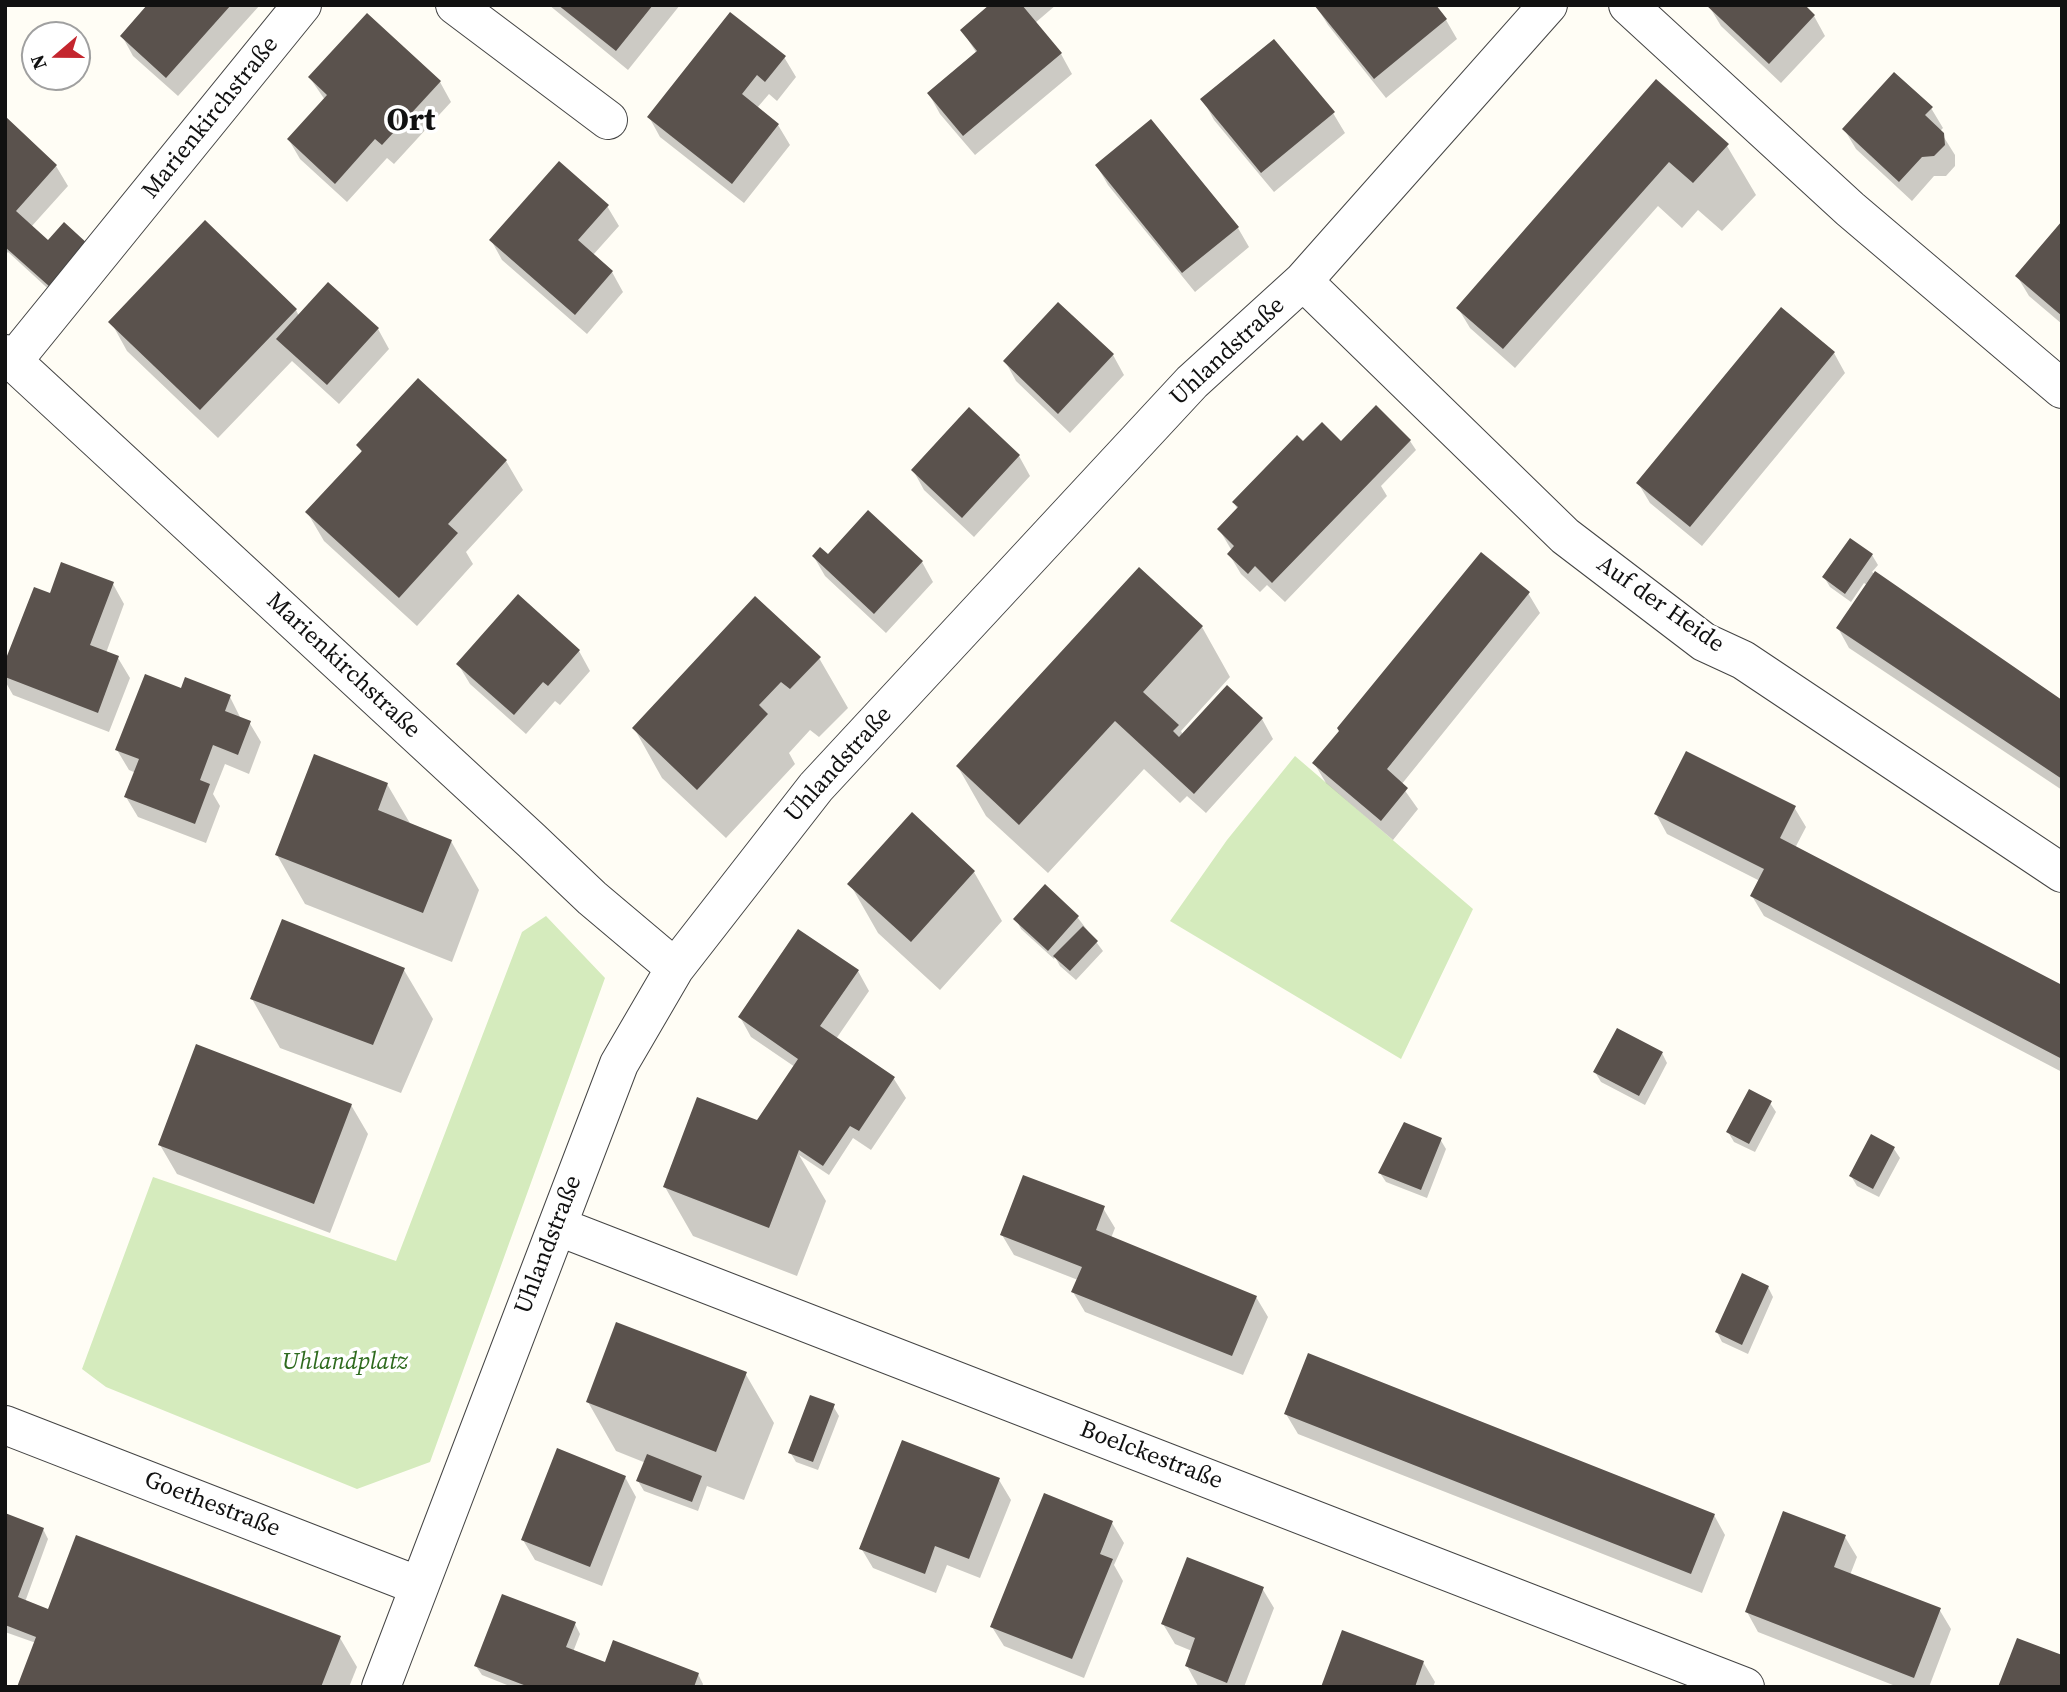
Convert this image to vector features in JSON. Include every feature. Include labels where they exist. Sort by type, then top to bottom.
[{"type":"street","name":"Marienkirchstraße","points":[[302,5],[9,358],[592,898],[675,968]]},
{"type":"street","points":[[454,5],[608,120]]},
{"type":"street","name":"Uhlandstraße","points":[[381,1687],[619,1064],[675,968],[816,787],[1192,382],[1303,281],[1548,5]]},
{"type":"street","points":[[1628,5],[1850,209],[2062,389]]},
{"type":"street","name":"Auf der Heide","points":[[1303,281],[1565,536],[1704,642],[1742,660],[2062,873]]},
{"type":"street","name":"Boelckestraße","points":[[557,1226],[1745,1687]]},
{"type":"street","name":"Goethestraße","points":[[5,1425],[419,1586]]},
{"type":"green space","points":[[1295,756],[1473,909],[1401,1059],[1170,921],[1227,840]]},
{"type":"green space","name":"Uhlandplatz","points":[[546,916],[605,978],[430,1462],[357,1489],[106,1387],[82,1369],[153,1177],[396,1261],[522,932]]},
{"type":"building","points":[[147,5],[231,5],[166,78],[120,36]]},
{"type":"building","points":[[558,5],[653,5],[616,51]]},
{"type":"building","points":[[989,5],[1022,5],[1062,53],[963,136],[927,93],[977,51],[960,30]]},
{"type":"building","points":[[1314,5],[1436,5],[1447,19],[1374,79]]},
{"type":"building","points":[[1706,5],[1805,5],[1815,15],[1769,64]]},
{"type":"building","points":[[730,12],[786,56],[765,82],[757,75],[742,94],[779,124],[732,184],[647,117]]},
{"type":"building","points":[[367,13],[441,81],[382,145],[375,139],[335,184],[287,139],[327,95],[308,77]]},
{"type":"building","points":[[1274,39],[1335,112],[1261,173],[1200,99]]},
{"type":"building","points":[[1894,72],[1933,107],[1925,115],[1944,133],[1945,145],[1934,156],[1922,157],[1899,182],[1842,129]]},
{"type":"building","points":[[1656,79],[1729,144],[1693,183],[1669,162],[1503,349],[1456,308]]},
{"type":"building","points":[[5,116],[57,165],[16,211],[48,240],[64,222],[89,245],[50,287],[5,247]]},
{"type":"building","points":[[1151,119],[1239,227],[1182,273],[1095,165]]},
{"type":"building","points":[[559,161],[609,205],[578,240],[613,271],[575,315],[489,240]]},
{"type":"building","points":[[205,220],[297,309],[200,410],[108,322]]},
{"type":"building","points":[[2062,221],[2062,316],[2015,276]]},
{"type":"building","points":[[328,282],[379,328],[327,385],[276,339]]},
{"type":"building","points":[[1058,302],[1114,354],[1058,414],[1003,361]]},
{"type":"building","points":[[1781,307],[1835,352],[1690,527],[1636,483]]},
{"type":"building","points":[[418,378],[507,460],[448,524],[458,533],[399,598],[305,512],[362,451],[356,445]]},
{"type":"building","points":[[1376,405],[1411,440],[1272,583],[1255,566],[1248,574],[1227,554],[1234,546],[1217,529],[1238,507],[1232,502],[1297,435],[1303,441],[1322,422],[1341,441]]},
{"type":"building","points":[[969,407],[1020,455],[962,518],[911,470]]},
{"type":"building","points":[[868,510],[923,561],[874,614],[812,556],[820,547],[828,554]]},
{"type":"building","points":[[1850,538],[1873,554],[1845,594],[1822,577]]},
{"type":"building","points":[[1481,552],[1530,592],[1387,769],[1408,788],[1381,821],[1312,763],[1339,731],[1337,728]]},
{"type":"building","points":[[61,562],[114,582],[90,645],[119,656],[98,713],[5,677],[5,661],[34,587],[50,593]]},
{"type":"building","points":[[1139,567],[1203,626],[1143,692],[1179,725],[1173,731],[1179,737],[1227,685],[1263,718],[1194,794],[1115,721],[1019,825],[956,766]]},
{"type":"building","points":[[1875,571],[2062,700],[2062,779],[1836,628]]},
{"type":"building","points":[[518,594],[580,650],[548,686],[543,682],[514,715],[456,664]]},
{"type":"building","points":[[755,596],[821,657],[790,689],[781,682],[759,705],[768,714],[697,790],[632,728]]},
{"type":"building","points":[[145,674],[181,688],[185,677],[231,695],[225,711],[251,721],[238,755],[213,745],[200,780],[210,784],[195,824],[124,797],[139,759],[115,750]]},
{"type":"building","points":[[1686,751],[1796,806],[1780,838],[2062,985],[2062,1059],[1750,896],[1764,869],[1654,814]]},
{"type":"building","points":[[314,754],[388,783],[378,810],[452,840],[423,913],[275,855]]},
{"type":"building","points":[[912,812],[975,871],[911,942],[847,884]]},
{"type":"building","points":[[1045,884],[1079,916],[1048,951],[1013,919]]},
{"type":"building","points":[[282,919],[405,968],[373,1045],[250,999]]},
{"type":"building","points":[[1083,926],[1098,941],[1070,971],[1053,956]]},
{"type":"building","points":[[798,929],[859,970],[820,1026],[895,1077],[859,1131],[850,1126],[823,1166],[799,1150],[769,1228],[663,1187],[697,1097],[757,1120],[798,1059],[738,1017]]},
{"type":"building","points":[[1617,1028],[1663,1052],[1639,1096],[1593,1072]]},
{"type":"building","points":[[196,1044],[352,1104],[314,1204],[158,1145]]},
{"type":"building","points":[[1749,1089],[1772,1101],[1749,1144],[1726,1132]]},
{"type":"building","points":[[1404,1122],[1442,1138],[1421,1190],[1378,1173]]},
{"type":"building","points":[[1871,1134],[1895,1147],[1873,1189],[1849,1176]]},
{"type":"building","points":[[1023,1175],[1105,1206],[1096,1230],[1257,1296],[1232,1356],[1071,1292],[1082,1267],[1000,1235]]},
{"type":"building","points":[[1742,1273],[1769,1286],[1742,1345],[1715,1332]]},
{"type":"building","points":[[616,1322],[747,1372],[716,1452],[586,1402]]},
{"type":"building","points":[[1308,1353],[1715,1514],[1691,1574],[1284,1414]]},
{"type":"building","points":[[810,1395],[835,1404],[813,1462],[788,1453]]},
{"type":"building","points":[[902,1440],[1000,1478],[969,1559],[935,1546],[925,1574],[859,1549]]},
{"type":"building","points":[[557,1448],[626,1476],[590,1567],[521,1540]]},
{"type":"building","points":[[647,1454],[702,1476],[692,1502],[636,1481]]},
{"type":"building","points":[[1044,1493],[1113,1521],[1100,1554],[1113,1559],[1072,1659],[990,1627]]},
{"type":"building","points":[[1783,1511],[1846,1535],[1834,1567],[1941,1608],[1914,1678],[1745,1612]]},
{"type":"building","points":[[5,1513],[44,1528],[18,1597],[48,1609],[76,1535],[341,1636],[321,1687],[17,1687],[36,1637],[5,1625]]},
{"type":"building","points":[[1187,1557],[1264,1587],[1227,1683],[1185,1666],[1195,1638],[1161,1624]]},
{"type":"building","points":[[502,1594],[576,1622],[566,1647],[605,1662],[613,1640],[699,1673],[694,1687],[529,1687],[474,1666]]},
{"type":"building","points":[[1342,1630],[1424,1661],[1415,1687],[1321,1687]]},
{"type":"building","points":[[2017,1638],[2062,1655],[2062,1687],[1998,1687]]},
{"type":"district","name":"Ort","points":[[411,122]]}]
